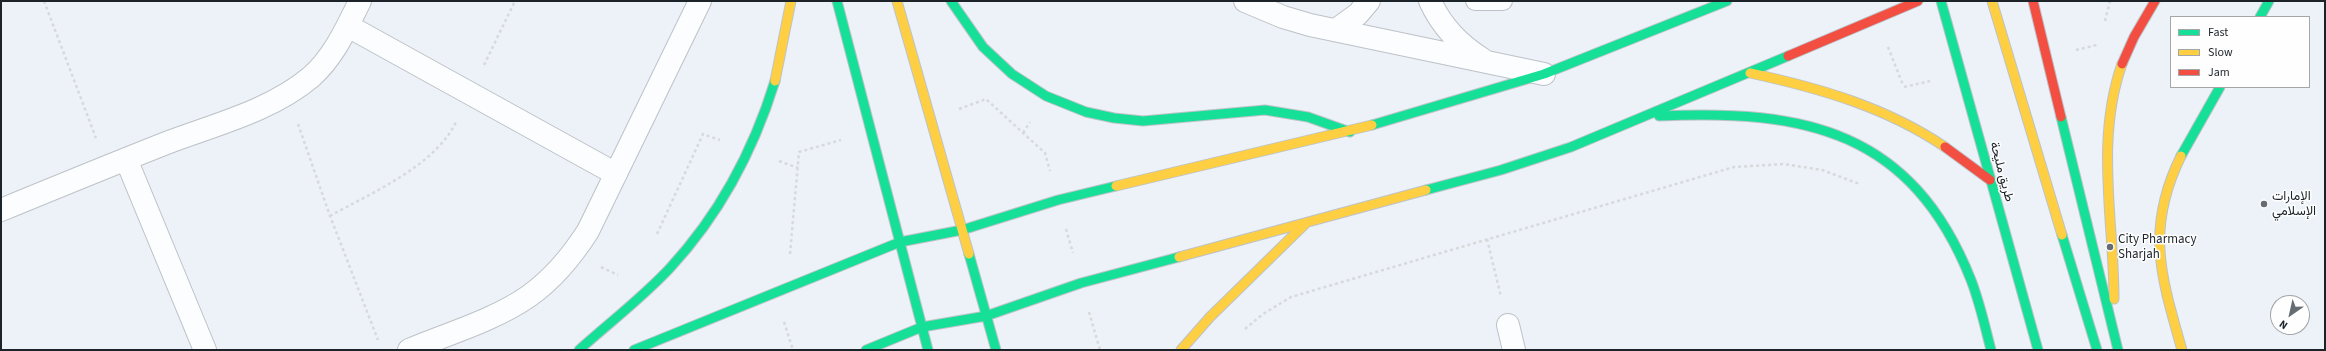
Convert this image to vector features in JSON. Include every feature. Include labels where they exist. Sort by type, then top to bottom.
[{"type":"main road","points":[[579,350],[669,268],[695,238],[728,193],[751,150],[771,100],[785,47],[791,1]]},
{"type":"main road","points":[[837,1],[928,350]]},
{"type":"main road","points":[[898,1],[996,350]]},
{"type":"main road","points":[[951,1],[971,31],[1002,66],[1046,96],[1072,107],[1100,115],[1128,120],[1156,120],[1233,112],[1271,111],[1293,113],[1322,120],[1350,132]]},
{"type":"main road","points":[[634,350],[900,242],[962,230],[1058,200],[1350,132],[1544,74],[1727,1]]},
{"type":"main road","points":[[866,350],[922,327],[986,316],[1081,283],[1501,170],[1571,147],[1918,1]]},
{"type":"main road","name":"طريق مليحة","points":[[1941,1],[2038,350]]},
{"type":"main road","points":[[1992,1],[2097,350]]},
{"type":"main road","points":[[2033,1],[2118,350]]},
{"type":"main road","points":[[2111,326],[2114,283],[2108,137],[2111,103],[2122,61],[2155,1]]},
{"type":"main road","points":[[2261,16],[2269,1]]},
{"type":"main road","points":[[1750,72],[1802,84],[1891,116],[1947,149],[1990,180]]},
{"type":"main road","points":[[2182,350],[2162,273],[2158,251],[2160,225],[2164,199],[2173,175],[2219,88]]},
{"type":"main road","points":[[1642,117],[1690,114],[1784,119],[1828,130],[1874,152],[1913,185],[1948,230],[1969,273],[1991,350]]},
{"type":"main road","points":[[1181,350],[1210,317],[1306,223]]},
{"type":"street","points":[[1,210],[116,163],[263,106],[288,94],[312,76],[327,59],[348,26],[360,1]]},
{"type":"street","points":[[409,350],[501,312],[528,296],[552,277],[573,254],[588,231],[700,1]]},
{"type":"street","points":[[1246,1],[1283,17],[1310,25],[1498,66],[1544,74]]},
{"type":"street","points":[[1336,30],[1358,14],[1370,1]]},
{"type":"street","points":[[1430,1],[1444,26],[1467,50],[1498,66]]},
{"type":"street","points":[[348,26],[616,174]]},
{"type":"street","points":[[116,163],[205,350]]},
{"type":"street","points":[[1508,325],[1514,350]]},
{"type":"lane","points":[[1475,1],[1503,1]]},
{"type":"path","points":[[44,1],[116,163]]},
{"type":"path","points":[[330,216],[399,176],[436,149],[452,132],[515,1]]},
{"type":"path","points":[[1891,116],[1903,87]]},
{"type":"path","points":[[288,94],[330,216],[379,343]]},
{"type":"path","points":[[654,240],[704,134],[798,168]]},
{"type":"path","points":[[1241,332],[1263,314],[1291,297],[1734,167],[1784,164],[1822,170],[1857,183],[1874,152]]},
{"type":"path","points":[[1487,239],[1508,325]]},
{"type":"path","points":[[573,254],[620,276]]},
{"type":"traffic: fast","points":[[837,1],[928,350]]},
{"type":"traffic: fast","points":[[951,1],[983,47],[1012,74],[1046,96],[1086,112],[1114,118],[1143,121],[1265,110],[1308,117],[1350,132]]},
{"type":"traffic: fast","points":[[1372,125],[1544,74],[1727,1]]},
{"type":"traffic: fast","points":[[1941,1],[2038,350]]},
{"type":"traffic: fast","points":[[2261,16],[2269,1]]},
{"type":"traffic: fast","points":[[1426,190],[1501,170],[1571,147],[1788,56]]},
{"type":"traffic: fast","points":[[579,350],[659,279],[688,247],[704,226],[733,181],[745,157],[756,133],[775,81]]},
{"type":"traffic: fast","points":[[2181,156],[2219,88]]},
{"type":"traffic: fast","points":[[1659,116],[1712,115],[1761,118],[1806,126],[1848,140],[1885,161],[1918,191],[1947,230],[1971,280],[1980,306],[1991,350]]},
{"type":"traffic: fast","points":[[2061,117],[2118,350]]},
{"type":"traffic: fast","points":[[634,350],[900,242],[962,230],[1058,200],[1116,186]]},
{"type":"traffic: fast","points":[[2062,235],[2097,350]]},
{"type":"traffic: fast","points":[[969,254],[996,350]]},
{"type":"traffic: fast","points":[[866,350],[922,327],[986,316],[1081,283],[1179,257]]},
{"type":"traffic: slow","points":[[775,81],[791,1]]},
{"type":"traffic: slow","points":[[897,1],[969,254]]},
{"type":"traffic: slow","points":[[1992,1],[2062,235]]},
{"type":"traffic: slow","points":[[2114,299],[2108,181],[2108,151],[2109,122],[2114,93],[2122,64]]},
{"type":"traffic: slow","points":[[1750,73],[1826,92],[1876,110],[1923,133],[1945,147]]},
{"type":"traffic: slow","points":[[1116,186],[1372,125]]},
{"type":"traffic: slow","points":[[2181,156],[2170,182],[2163,207],[2160,230],[2160,253],[2168,299],[2182,350]]},
{"type":"traffic: slow","points":[[1179,257],[1426,190]]},
{"type":"traffic: slow","points":[[1181,350],[1210,317],[1305,224]]},
{"type":"traffic: jam","points":[[1788,56],[1918,1]]},
{"type":"traffic: jam","points":[[2033,1],[2061,117]]},
{"type":"traffic: jam","points":[[2122,64],[2134,37],[2155,1]]},
{"type":"traffic: jam","points":[[1945,147],[1990,180]]},
{"type":"place","name":"الإمارات الإسلامي","points":[[2264,204]]},
{"type":"place","name":"City Pharmacy Sharjah","points":[[2110,247]]}]
